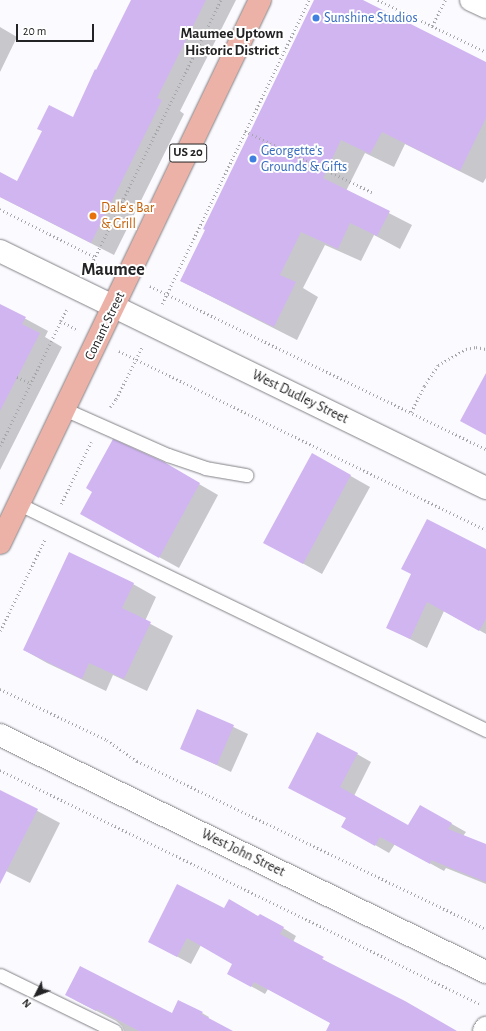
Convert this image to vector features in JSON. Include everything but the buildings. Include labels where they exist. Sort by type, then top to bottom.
[{"type":"main road","name":"Conant Street","points":[[0,543],[115,306],[260,0]]},
{"type":"street","points":[[471,0],[486,7]]},
{"type":"street","name":"West Dudley Street","points":[[0,251],[79,288],[486,488]]},
{"type":"street","name":"West John Street","points":[[0,735],[486,972]]},
{"type":"lane","points":[[64,409],[204,468],[246,475]]},
{"type":"lane","points":[[19,504],[486,730]]},
{"type":"lane","points":[[0,975],[115,1031]]},
{"type":"path","points":[[0,446],[61,321],[95,257],[221,0]]},
{"type":"path","points":[[378,0],[486,52]]},
{"type":"path","points":[[432,26],[445,0]]},
{"type":"path","points":[[246,131],[372,192]]},
{"type":"path","points":[[0,209],[95,257]]},
{"type":"path","points":[[167,293],[486,449]]},
{"type":"path","points":[[61,321],[98,341],[486,530]]},
{"type":"path","points":[[411,412],[424,386],[438,365],[466,349],[476,347],[486,349]]},
{"type":"path","points":[[17,377],[30,383]]},
{"type":"path","points":[[0,689],[107,740],[137,761],[486,929]]},
{"type":"path","points":[[0,770],[486,1007]]},
{"type":"place","name":"Sunshine Studios","points":[[316,18]]},
{"type":"place","name":"Georgette's Grounds & Gifts","points":[[253,159]]},
{"type":"place","name":"Dale’s Bar & Grill","points":[[93,216]]},
{"type":"district","name":"Maumee Uptown Historic District","points":[[232,42]]},
{"type":"district","name":"Maumee","points":[[113,270]]}]
